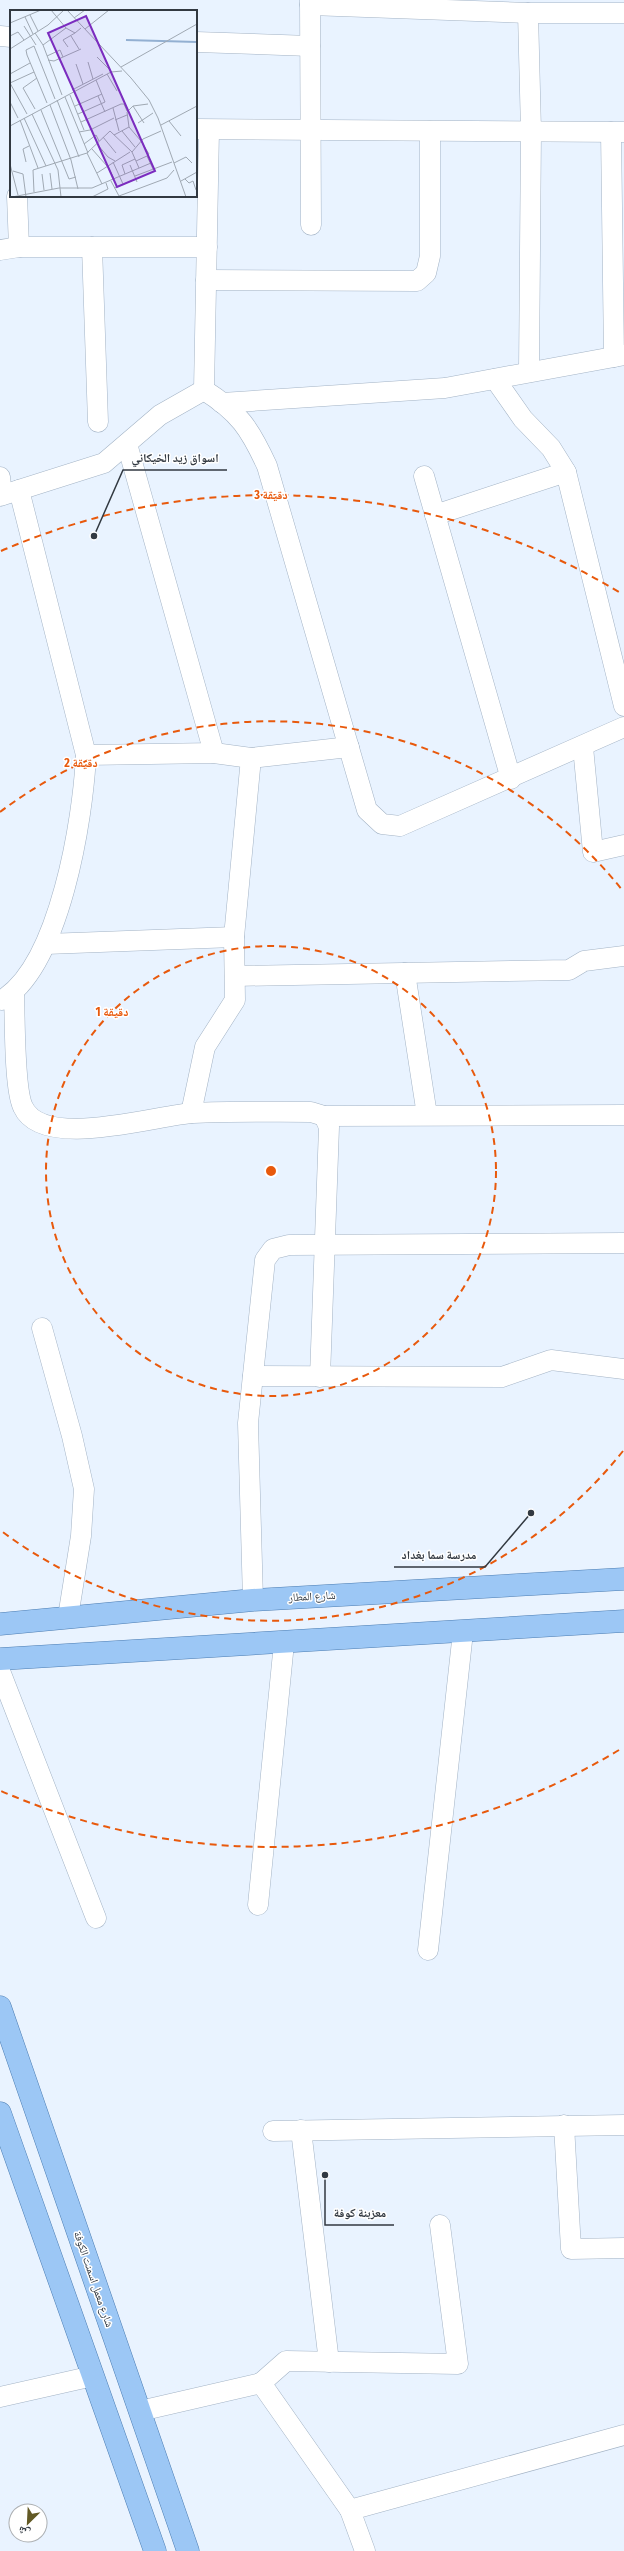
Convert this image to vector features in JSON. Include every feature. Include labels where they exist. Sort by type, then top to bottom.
[{"type":"main road","name":"شارع المطار","points":[[0,1624],[253,1600],[624,1579]]},
{"type":"main road","points":[[0,1659],[284,1643],[624,1621]]},
{"type":"main road","name":"شارع معمل اسمنت الكوفة","points":[[0,2007],[188,2551]]},
{"type":"main road","points":[[0,2113],[155,2551]]},
{"type":"main road","points":[[117,2442],[134,2442],[148,2434]]},
{"type":"main road","points":[[136,2498],[151,2490],[167,2489]]},
{"type":"street","points":[[311,224],[310,3],[528,13],[556,7],[624,13]]},
{"type":"street","points":[[528,13],[531,131],[529,372]]},
{"type":"street","points":[[0,36],[10,37]]},
{"type":"street","points":[[197,42],[310,46]]},
{"type":"street","points":[[204,390],[207,247],[202,130],[618,132],[619,356],[445,388],[392,393],[222,403]]},
{"type":"street","points":[[206,280],[417,281],[426,273],[430,256],[430,131]]},
{"type":"street","points":[[17,197],[9,248],[207,247]]},
{"type":"street","points":[[92,247],[98,422]]},
{"type":"street","points":[[495,379],[523,419],[551,448],[566,472],[624,706]]},
{"type":"street","points":[[204,390],[222,403],[241,420],[252,434],[267,466],[367,810],[382,824],[400,826],[511,779],[624,728]]},
{"type":"street","points":[[204,390],[160,415],[104,463],[5,490],[86,755],[84,787],[70,870],[46,944],[31,972],[7,997],[19,1091],[23,1108],[37,1123],[63,1127],[93,1129],[131,1125],[192,1113],[310,1112],[324,1116],[624,1115]]},
{"type":"street","points":[[127,444],[214,753]]},
{"type":"street","points":[[435,516],[566,472]]},
{"type":"street","points":[[424,476],[511,779]]},
{"type":"street","points":[[86,755],[214,753],[251,758],[349,747]]},
{"type":"street","points":[[582,747],[593,852],[624,845]]},
{"type":"street","points":[[192,1113],[205,1047],[235,1000],[234,938],[251,758]]},
{"type":"street","points":[[46,944],[234,938]]},
{"type":"street","points":[[234,976],[569,970],[584,961],[624,956]]},
{"type":"street","points":[[405,973],[427,1115]]},
{"type":"street","points":[[320,1377],[329,1127],[324,1116]]},
{"type":"street","points":[[253,1600],[248,1423],[265,1260],[273,1249],[289,1245],[624,1243]]},
{"type":"street","points":[[42,1328],[72,1436],[84,1489],[81,1536],[68,1617]]},
{"type":"street","points":[[253,1376],[502,1377],[551,1360],[624,1369]]},
{"type":"street","points":[[428,1950],[463,1632]]},
{"type":"street","points":[[258,1905],[284,1643]]},
{"type":"street","points":[[0,1671],[96,1918]]},
{"type":"street","points":[[273,2131],[624,2124]]},
{"type":"street","points":[[564,2125],[571,2249],[624,2248]]},
{"type":"street","points":[[301,2130],[329,2362]]},
{"type":"street","points":[[140,2411],[261,2383],[286,2361],[458,2364],[440,2225]]},
{"type":"street","points":[[0,2397],[93,2376]]},
{"type":"street","points":[[261,2383],[350,2510],[364,2551]]},
{"type":"street","points":[[350,2510],[624,2435]]},
{"type":"place","name":"اسواق زيد الخيكاني","points":[[94,536]]},
{"type":"place","name":"مدرسة سما بغداد","points":[[531,1513]]},
{"type":"place","name":"معزبنة كوفة","points":[[325,2175]]}]
